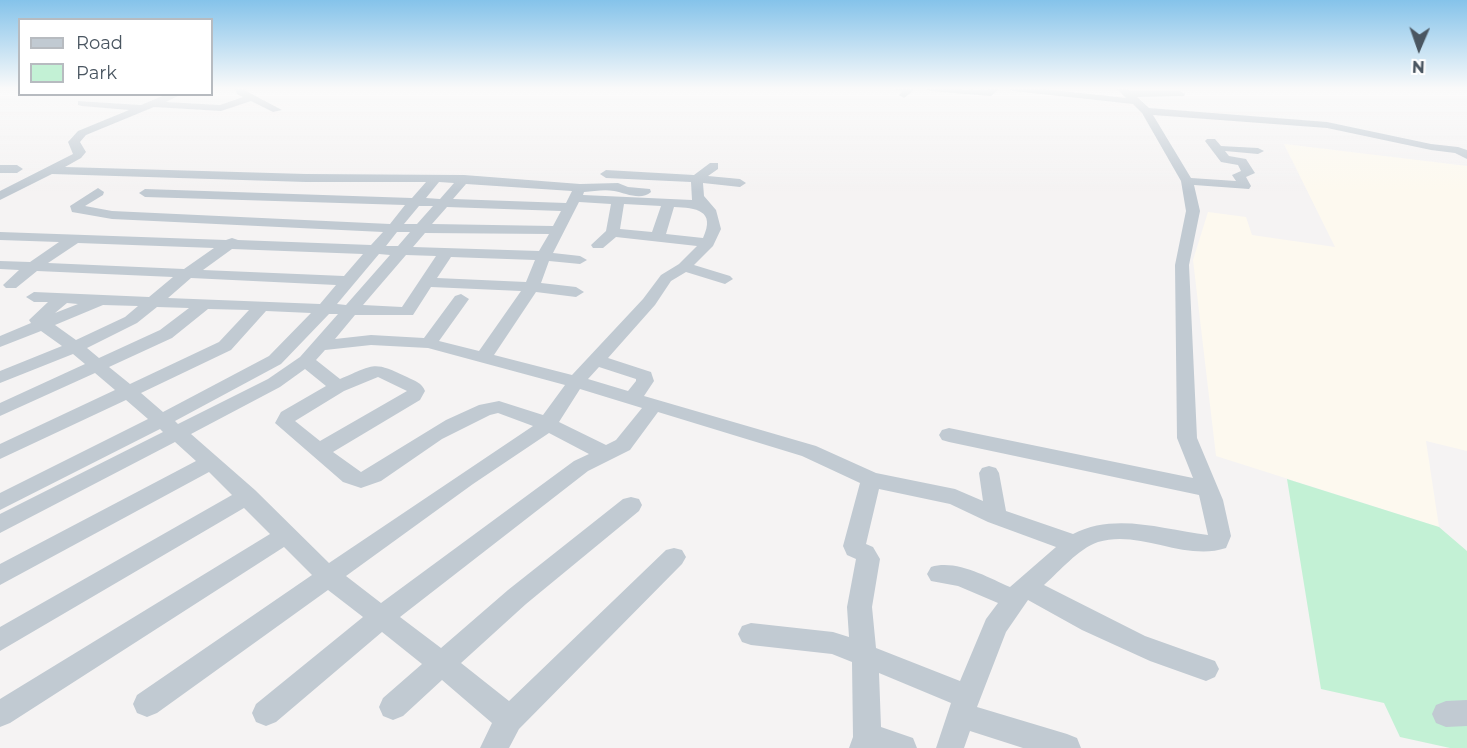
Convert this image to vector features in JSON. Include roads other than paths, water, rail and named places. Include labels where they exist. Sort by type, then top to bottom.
[{"type":"street","points":[[3,193],[79,155],[80,151],[74,142],[82,133],[109,123]]},
{"type":"street","points":[[950,748],[995,627],[1020,593],[1075,544],[1094,534],[1121,531],[1208,544],[1218,542],[1220,536],[1208,489],[1192,453],[1186,424],[1182,265],[1193,211],[1187,181],[1152,123]]},
{"type":"street","points":[[1301,123],[1327,125],[1431,147],[1458,150],[1467,155]]},
{"type":"street","points":[[1187,181],[1245,186],[1238,175],[1249,173],[1242,162],[1225,159],[1214,144],[1257,151]]},
{"type":"street","points":[[700,204],[695,193],[698,178],[714,166]]},
{"type":"street","points":[[0,169],[17,169]]},
{"type":"street","points":[[52,170],[306,178],[464,179],[575,198],[618,202],[700,204],[709,210],[714,229],[708,243],[684,267],[666,278],[649,302],[576,382],[555,409],[548,424],[528,440],[466,479],[147,704]]},
{"type":"street","points":[[11,285],[74,239],[172,174]]},
{"type":"street","points":[[606,174],[698,178],[740,183]]},
{"type":"street","points":[[0,377],[75,347],[131,320],[151,302],[228,245],[306,178]]},
{"type":"street","points":[[0,524],[168,426],[283,352],[324,309],[436,178]]},
{"type":"street","points":[[0,502],[168,426],[273,383],[306,361],[322,345],[399,251],[464,179]]},
{"type":"street","points":[[145,193],[441,204],[575,198],[618,187],[625,191],[645,191],[645,202]]},
{"type":"street","points":[[98,192],[77,206],[77,209],[112,215],[256,222],[395,228],[557,230]]},
{"type":"street","points":[[483,358],[532,287],[544,256],[575,198]]},
{"type":"street","points":[[598,245],[613,232],[618,202]]},
{"type":"street","points":[[658,236],[669,203]]},
{"type":"street","points":[[613,232],[708,243]]},
{"type":"street","points":[[0,236],[544,256],[580,260]]},
{"type":"street","points":[[0,248],[17,237]]},
{"type":"street","points":[[34,297],[407,312],[446,253]]},
{"type":"street","points":[[0,265],[192,272],[348,281]]},
{"type":"street","points":[[684,267],[725,279]]},
{"type":"street","points":[[428,282],[532,287],[576,292]]},
{"type":"street","points":[[63,298],[37,318],[75,347],[211,462],[329,577],[383,616],[485,697],[509,720]]},
{"type":"street","points":[[429,343],[461,299]]},
{"type":"street","points":[[0,342],[102,300]]},
{"type":"street","points":[[0,410],[166,334],[203,305]]},
{"type":"street","points":[[0,452],[225,346],[261,307]]},
{"type":"street","points":[[322,345],[371,340],[429,343],[576,382],[809,451],[871,480],[955,497],[996,516],[1075,544]]},
{"type":"street","points":[[596,360],[645,376],[645,381],[632,399]]},
{"type":"street","points":[[306,361],[338,387]]},
{"type":"street","points":[[319,451],[416,393],[415,388],[386,365],[338,387],[285,419],[285,423],[350,477],[367,479],[485,407],[499,406],[548,424],[604,453]]},
{"type":"street","points":[[255,371],[273,383]]},
{"type":"street","points":[[266,713],[383,616],[580,466],[623,445],[654,405]]},
{"type":"street","points":[[949,435],[1208,489]]},
{"type":"street","points":[[0,575],[211,462]]},
{"type":"street","points":[[989,473],[996,516]]},
{"type":"street","points":[[871,480],[854,546],[855,549],[865,553],[868,560],[858,606],[859,631],[865,655],[865,742],[903,748]]},
{"type":"street","points":[[0,640],[247,496]]},
{"type":"street","points":[[393,707],[517,597],[631,505]]},
{"type":"street","points":[[0,714],[286,535]]},
{"type":"street","points":[[494,748],[509,720],[674,557]]},
{"type":"street","points":[[939,574],[960,577],[1020,593],[1163,657],[1206,669]]},
{"type":"street","points":[[751,634],[833,643],[865,655],[964,706],[1067,748]]}]
